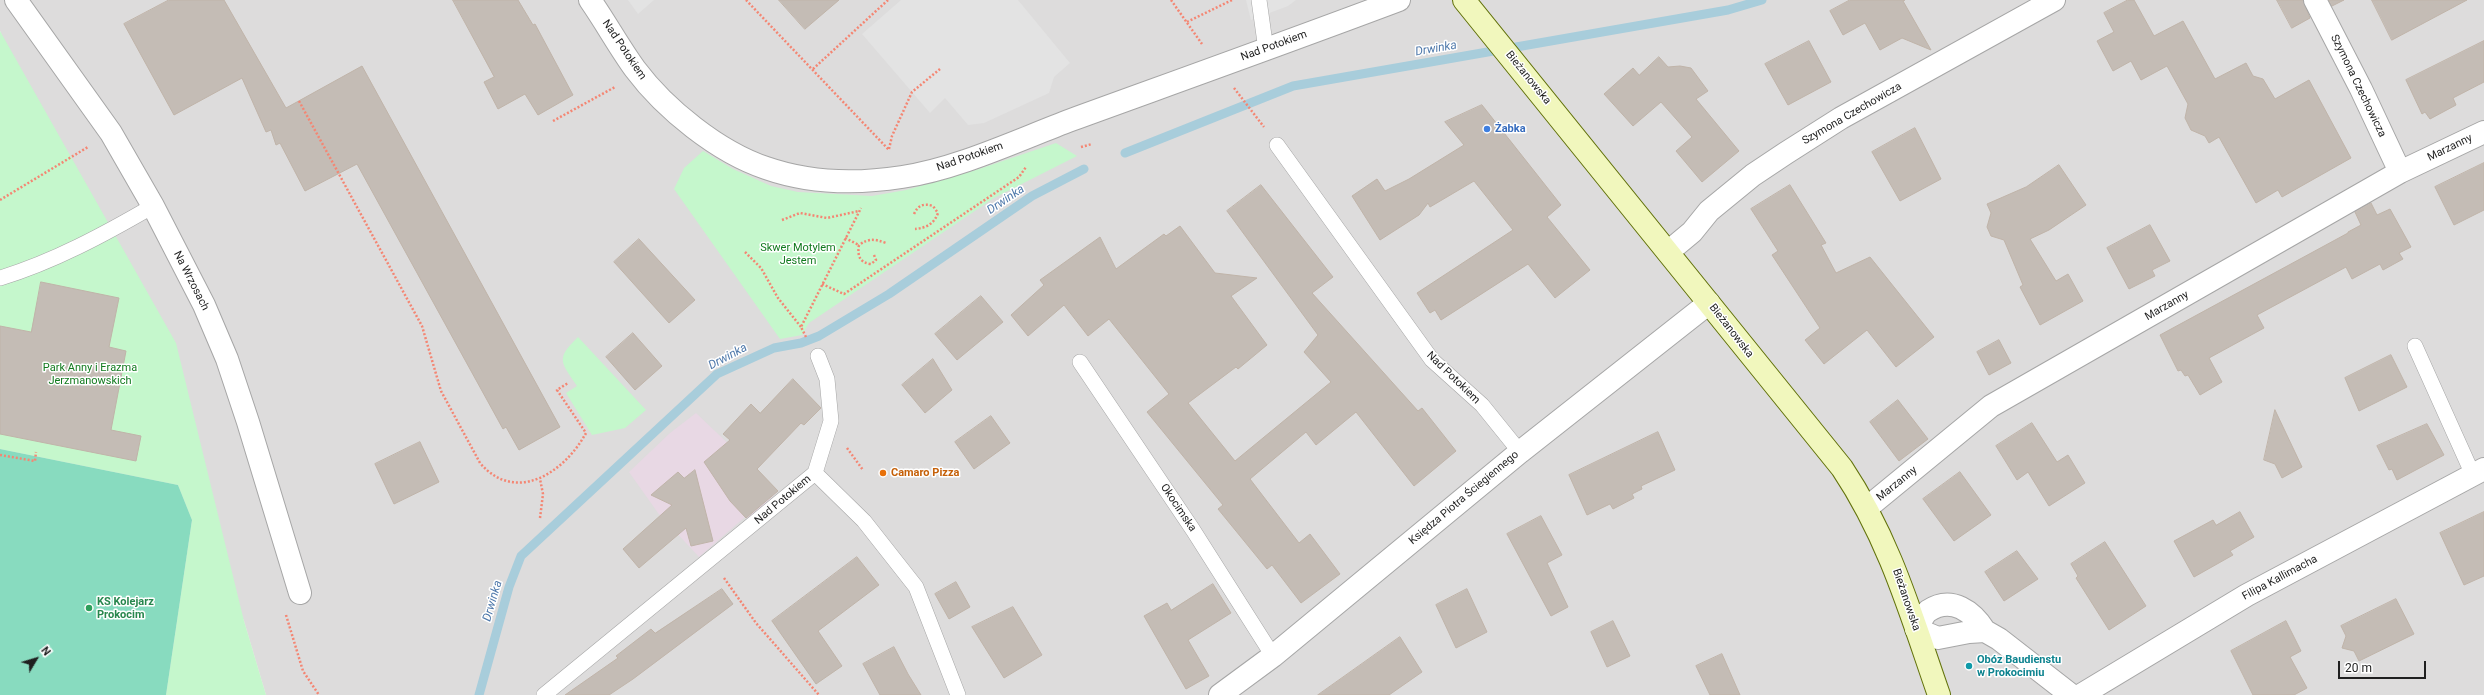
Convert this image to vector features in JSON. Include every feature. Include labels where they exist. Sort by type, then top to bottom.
[{"type":"street","name":"Na Wrzosach","points":[[16,0],[111,133],[153,206],[204,305],[227,359],[300,593]]},
{"type":"street","name":"Nad Potokiem","points":[[590,0],[640,76],[665,102],[698,130],[713,141],[763,167],[790,175],[830,181],[867,181],[903,177],[932,170],[1001,147],[1399,0]]},
{"type":"street","name":"Bieżanowska","points":[[1464,0],[1842,468],[1868,508],[1892,560],[1938,695]]},
{"type":"street","name":"Szymona Czechowicza","points":[[1668,252],[1692,232],[1709,211],[1754,175],[1786,152],[1841,118],[2054,0]]},
{"type":"street","name":"Szymona Czechowicza","points":[[2315,0],[2361,89],[2400,172]]},
{"type":"street","name":"Marzanny","points":[[1868,508],[1991,406],[2400,172],[2484,132]]},
{"type":"street","name":"Księdza Piotra Ściegiennego","points":[[1220,695],[1273,656],[1520,452],[1709,303]]},
{"type":"street","name":"Filipa Kallimacha","points":[[2081,695],[2247,595],[2479,472]]},
{"type":"street","points":[[1985,631],[1969,632],[1938,638],[1916,629],[1928,612],[1945,606],[1955,606],[1971,612],[1985,631],[2071,695]]},
{"type":"lane","points":[[1260,0],[1266,50]]},
{"type":"lane","name":"Nad Potokiem","points":[[1277,146],[1432,360],[1482,405],[1520,452]]},
{"type":"lane","points":[[0,278],[39,263],[102,234],[153,206]]},
{"type":"lane","points":[[2415,346],[2479,472]]},
{"type":"lane","points":[[815,474],[831,421],[826,380],[818,356]]},
{"type":"lane","name":"Okocimska","points":[[1080,362],[1193,530],[1273,656]]},
{"type":"lane","name":"Nad Potokiem","points":[[544,695],[815,474],[864,521],[916,587],[958,695]]},
{"type":"path","points":[[746,0],[889,150],[892,136],[912,92],[940,69]]},
{"type":"path","points":[[813,69],[888,0]]},
{"type":"path","points":[[1171,0],[1277,146]]},
{"type":"path","points":[[1187,22],[1232,0]]},
{"type":"path","points":[[553,121],[619,85]]},
{"type":"path","points":[[299,102],[422,326],[441,391],[480,463],[486,471],[510,482],[524,482],[540,479],[572,456],[586,433],[557,390],[568,383]]},
{"type":"path","points":[[1079,147],[1092,144]]},
{"type":"path","points":[[0,200],[74,155]]},
{"type":"path","points":[[822,284],[844,294],[1019,177],[1028,165]]},
{"type":"path","points":[[914,214],[920,205],[926,204],[933,206],[938,213],[931,224],[924,228],[915,229]]},
{"type":"path","points":[[801,327],[862,206]]},
{"type":"path","points":[[782,220],[807,212],[827,218],[859,211]]},
{"type":"path","points":[[845,238],[859,245]]},
{"type":"path","points":[[874,255],[876,260],[872,264],[866,264],[860,260],[857,253],[859,245],[867,240],[875,239],[886,243]]},
{"type":"path","points":[[745,252],[761,268],[778,298],[801,327],[802,331]]},
{"type":"path","points":[[845,446],[863,470]]},
{"type":"path","points":[[0,455],[35,461],[36,452]]},
{"type":"path","points":[[540,479],[543,494],[540,518]]},
{"type":"path","points":[[711,560],[756,623],[815,688],[819,695]]},
{"type":"path","points":[[300,593],[280,598],[303,670],[319,695]]},
{"type":"shaded area","points":[[0,0],[2484,0],[2484,695],[266,695],[244,621],[0,31]]},
{"type":"shaded area","points":[[628,0],[654,0],[638,14]]},
{"type":"shaded area","points":[[901,0],[1018,0],[1070,63],[1054,77],[1049,93],[984,123],[968,125],[945,98],[930,113],[862,34]]},
{"type":"shaded area","points":[[1246,0],[1296,0],[1288,6],[1251,20]]},
{"type":"shaded area","points":[[696,413],[778,491],[749,520],[745,517],[699,557],[658,513],[629,472],[670,433]]},
{"type":"green space","name":"Park Anny i Erazma Jerzmanowskich","points":[[0,31],[176,343],[244,621],[266,695],[166,695],[192,520],[178,485],[0,449]]},
{"type":"green space","name":"Skwer Motylem Jestem","points":[[1056,143],[1077,156],[994,198],[809,323],[802,335],[780,339],[674,189],[684,168],[703,151],[733,169],[771,186],[798,192],[872,196],[906,190],[979,169]]},
{"type":"green space","points":[[578,337],[646,410],[625,428],[592,435],[566,393],[577,386],[564,366],[563,356]]},
{"type":"green space","name":"KS Kolejarz Prokocim","points":[[0,449],[178,485],[192,520],[166,695],[0,695]]},
{"type":"building","points":[[169,0],[224,0],[286,108],[362,66],[560,427],[519,450],[506,427],[503,429],[357,164],[305,191],[280,143],[276,145],[271,130],[266,132],[242,78],[174,115],[124,24]]},
{"type":"building","points":[[453,0],[518,0],[533,25],[535,24],[573,95],[538,115],[525,94],[498,109],[484,82],[494,77]]},
{"type":"building","points":[[779,0],[839,0],[805,29]]},
{"type":"building","points":[[1850,0],[1905,0],[1903,1],[1931,50],[1902,38],[1880,50],[1865,23],[1843,35],[1830,11]]},
{"type":"building","points":[[2128,0],[2134,0],[2154,36],[2183,21],[2215,79],[2246,63],[2253,76],[2263,79],[2275,99],[2309,80],[2351,158],[2282,197],[2278,190],[2256,203],[2219,137],[2209,143],[2205,136],[2191,130],[2185,118],[2188,104],[2167,66],[2141,80],[2131,61],[2113,71],[2097,41],[2114,32],[2104,13]]},
{"type":"building","points":[[2277,0],[2303,0],[2310,18],[2292,28]]},
{"type":"building","points":[[2329,0],[2344,0],[2332,6]]},
{"type":"building","points":[[2372,0],[2467,0],[2392,40]]},
{"type":"building","points":[[1809,41],[1831,82],[1788,105],[1765,64]]},
{"type":"building","points":[[2484,41],[2484,82],[2453,98],[2456,105],[2430,119],[2425,112],[2422,114],[2406,80]]},
{"type":"building","points":[[1659,57],[1668,67],[1680,66],[1691,68],[1708,91],[1696,99],[1739,151],[1702,182],[1676,151],[1692,137],[1661,102],[1633,126],[1604,94],[1633,68],[1639,75]]},
{"type":"building","points":[[1482,105],[1561,205],[1547,217],[1590,270],[1555,298],[1528,264],[1441,320],[1435,310],[1430,313],[1417,293],[1513,230],[1474,181],[1430,207],[1428,203],[1419,215],[1380,240],[1352,196],[1377,179],[1385,191],[1409,179],[1464,145],[1445,122]]},
{"type":"building","points":[[1915,128],[1941,179],[1900,201],[1872,152]]},
{"type":"building","points":[[2484,163],[2484,210],[2454,225],[2435,187]]},
{"type":"building","points":[[2059,165],[2086,205],[2049,230],[2030,239],[2056,281],[2068,274],[2083,301],[2040,325],[2020,287],[2023,285],[2004,240],[1991,236],[1987,227],[1991,213],[1987,204],[2026,187]]},
{"type":"building","points":[[1261,185],[1333,277],[1312,293],[1418,411],[1422,408],[1456,451],[1414,486],[1356,412],[1316,445],[1306,432],[1250,479],[1299,543],[1310,534],[1340,574],[1301,603],[1272,565],[1267,569],[1218,509],[1223,505],[1147,412],[1169,394],[1109,319],[1088,336],[1064,305],[1028,336],[1011,315],[1044,285],[1040,280],[1100,237],[1116,269],[1164,234],[1166,236],[1180,226],[1215,273],[1257,278],[1231,296],[1267,345],[1238,369],[1236,367],[1188,403],[1235,461],[1331,382],[1304,352],[1318,335],[1227,211]]},
{"type":"building","points":[[1790,185],[1826,243],[1821,245],[1836,273],[1870,257],[1934,337],[1896,367],[1867,330],[1824,364],[1805,340],[1820,328],[1772,255],[1778,251],[1751,209]]},
{"type":"building","points":[[2371,203],[2377,215],[2390,209],[2411,247],[2399,253],[2403,259],[2383,270],[2380,264],[2352,279],[2346,267],[2257,315],[2264,328],[2209,358],[2222,382],[2200,395],[2188,375],[2185,376],[2181,370],[2178,371],[2160,335],[2361,225],[2355,212]]},
{"type":"building","points":[[2150,225],[2170,261],[2152,270],[2155,276],[2129,289],[2107,248]]},
{"type":"building","points":[[639,239],[695,300],[669,323],[614,262]]},
{"type":"building","points":[[41,282],[119,298],[109,347],[126,351],[111,430],[141,436],[136,461],[0,434],[0,326],[31,332]]},
{"type":"building","points":[[981,296],[1003,322],[957,360],[935,334]]},
{"type":"building","points":[[633,333],[662,366],[635,390],[606,357]]},
{"type":"building","points":[[1999,340],[2011,363],[1989,375],[1977,352]]},
{"type":"building","points":[[2391,355],[2407,387],[2359,411],[2345,378]]},
{"type":"building","points":[[933,359],[952,390],[925,413],[902,385]]},
{"type":"building","points":[[793,379],[821,408],[804,425],[801,423],[757,469],[778,491],[746,518],[730,501],[704,462],[730,440],[723,434],[751,404],[760,413]]},
{"type":"building","points":[[1898,400],[1928,439],[1899,461],[1870,422]]},
{"type":"building","points":[[2275,410],[2302,467],[2282,478],[2275,464],[2264,460]]},
{"type":"building","points":[[991,416],[1010,443],[974,469],[955,442]]},
{"type":"building","points":[[2032,423],[2057,462],[2068,455],[2085,483],[2049,506],[2028,472],[2017,480],[1996,446]]},
{"type":"building","points":[[2427,424],[2444,455],[2397,480],[2392,469],[2389,470],[2377,446]]},
{"type":"building","points":[[1658,432],[1675,470],[1641,486],[1642,489],[1632,494],[1634,498],[1613,509],[1610,504],[1587,515],[1569,475]]},
{"type":"building","points":[[420,442],[439,482],[394,504],[375,464]]},
{"type":"building","points":[[695,470],[713,541],[691,546],[686,528],[639,568],[623,549],[672,505],[651,495],[678,472],[684,478]]},
{"type":"building","points":[[1960,472],[1991,515],[1954,541],[1923,499]]},
{"type":"building","points":[[2240,512],[2254,537],[2230,551],[2233,555],[2194,577],[2174,541],[2213,520],[2216,525]]},
{"type":"building","points":[[2484,512],[2484,576],[2464,585],[2440,533]]},
{"type":"building","points":[[1541,516],[1562,555],[1547,563],[1568,607],[1551,616],[1507,534]]},
{"type":"building","points":[[2105,542],[2146,606],[2109,630],[2076,578],[2078,576],[2071,564]]},
{"type":"building","points":[[2017,551],[2038,579],[2004,601],[1985,572]]},
{"type":"building","points":[[857,557],[879,585],[818,631],[842,666],[816,684],[772,621]]},
{"type":"building","points":[[956,582],[970,607],[949,619],[935,594]]},
{"type":"building","points":[[1213,584],[1231,613],[1188,640],[1209,676],[1186,689],[1144,616],[1167,603],[1171,610]]},
{"type":"building","points":[[722,589],[733,604],[633,679],[609,695],[565,695],[618,658],[616,656],[651,629],[655,633]]},
{"type":"building","points":[[1467,589],[1487,632],[1456,648],[1436,605]]},
{"type":"building","points":[[2396,599],[2414,634],[2359,661],[2354,651],[2342,648],[2346,636],[2341,626]]},
{"type":"building","points":[[1013,607],[1042,655],[1004,678],[972,627]]},
{"type":"building","points":[[1613,621],[1630,656],[1607,667],[1591,632]]},
{"type":"building","points":[[2286,621],[2301,651],[2290,657],[2307,688],[2294,695],[2253,695],[2231,651]]},
{"type":"building","points":[[1400,637],[1422,672],[1389,695],[1318,695]]},
{"type":"building","points":[[894,647],[921,695],[880,695],[863,664]]},
{"type":"building","points":[[1722,654],[1740,695],[1710,695],[1696,666]]},
{"type":"waterway","name":"Drwinka","points":[[1125,153],[1293,86],[1728,10],[1762,0]]},
{"type":"waterway","name":"Drwinka","points":[[479,695],[509,587],[521,556],[717,374],[774,348],[801,343],[819,336],[889,294],[1032,196],[1084,169]]},
{"type":"place","name":"Żabka","points":[[1487,129]]},
{"type":"place","name":"Camaro Pizza","points":[[883,473]]},
{"type":"place","name":"KS Kolejarz Prokocim","points":[[89,608]]},
{"type":"place","name":"Obóz Baudienstu w Prokocimiu","points":[[1969,666]]}]
